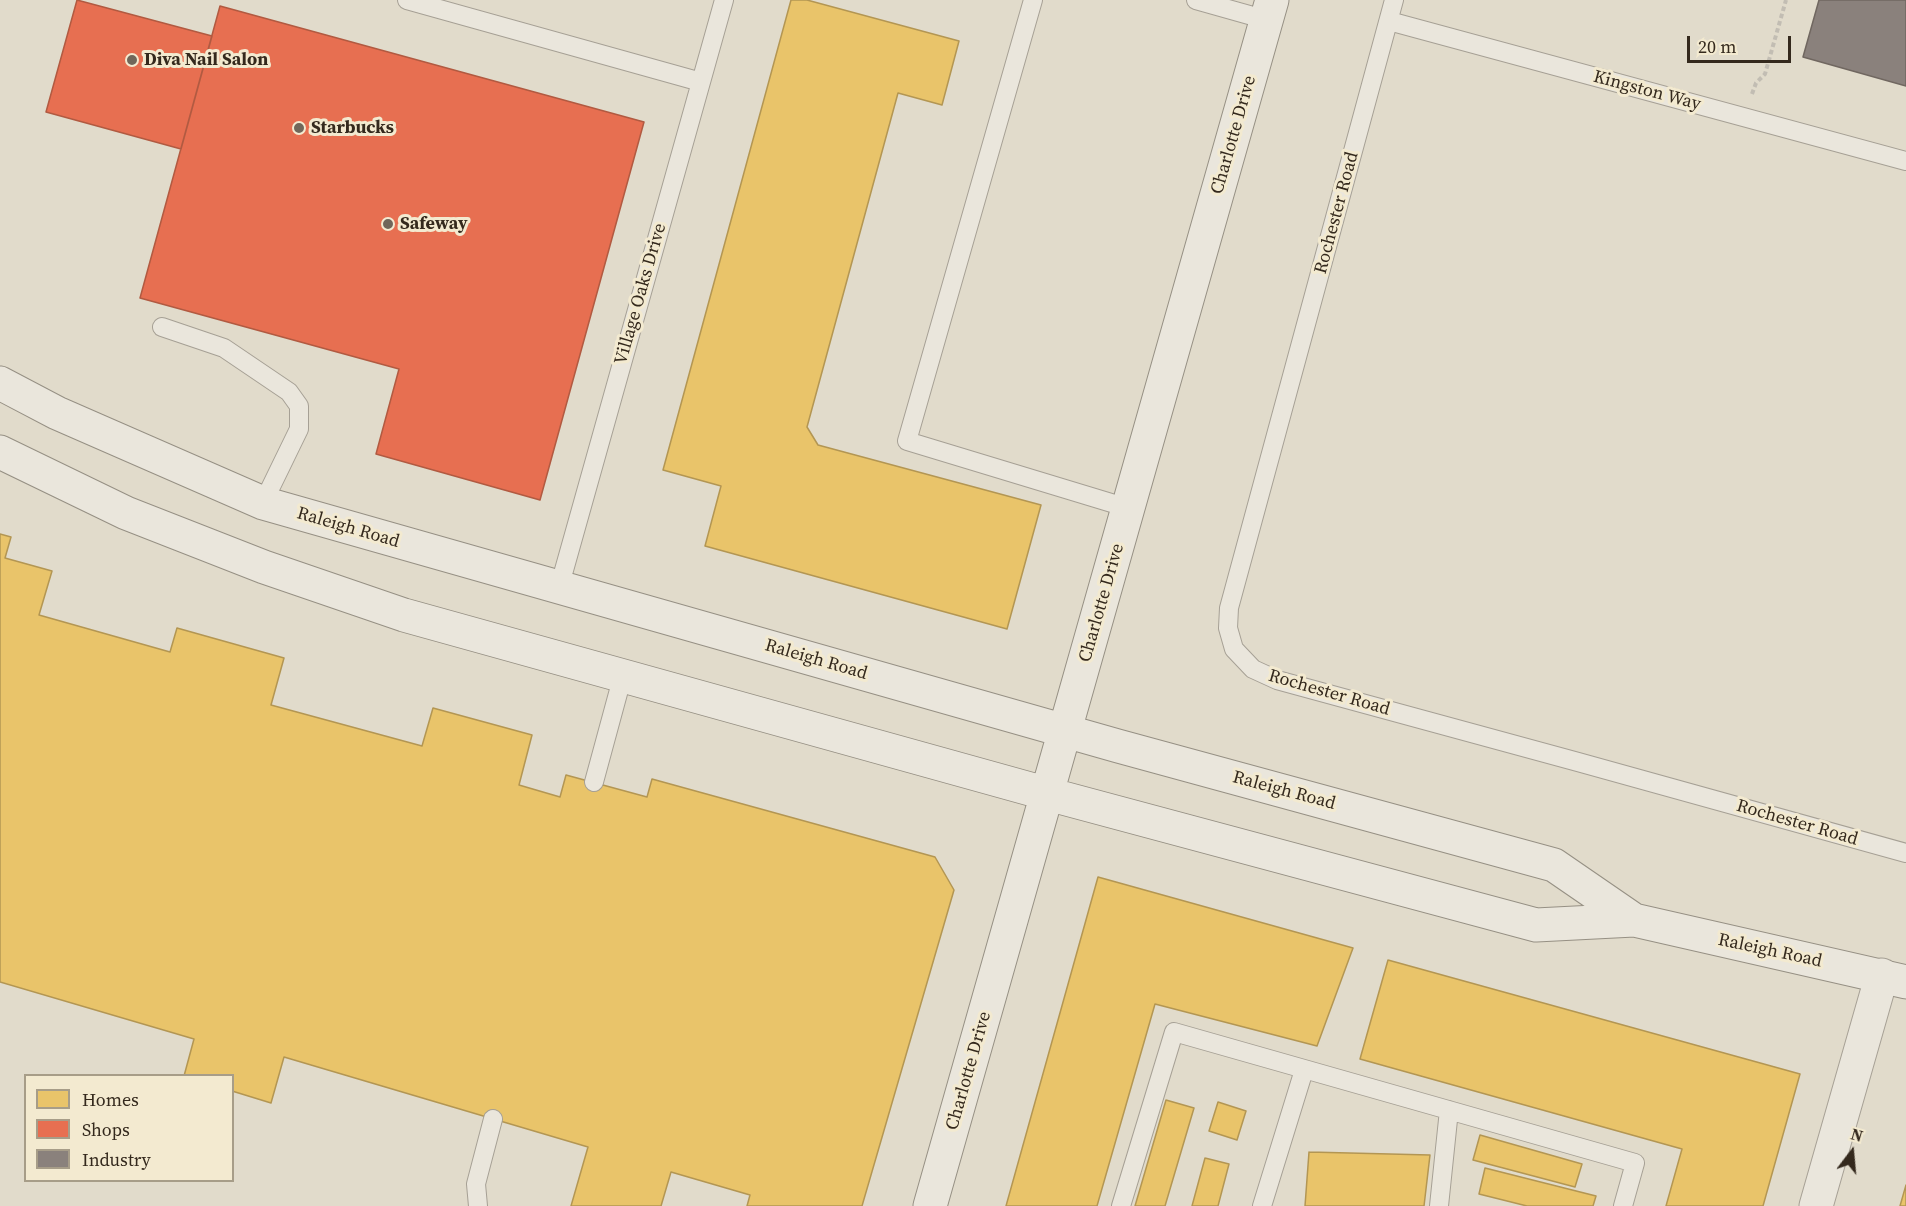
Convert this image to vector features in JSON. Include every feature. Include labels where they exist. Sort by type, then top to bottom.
[{"type":"street","name":"Charlotte Drive","points":[[930,1206],[1270,10]]},
{"type":"street","points":[[0,360],[57,413]]},
{"type":"street","name":"Raleigh Road","points":[[0,383],[57,413],[263,503],[1065,730],[1554,865],[1634,920]]},
{"type":"street","name":"Raleigh Road","points":[[5,456],[126,513],[264,567],[404,615],[1048,794],[1536,925],[1634,920],[1894,979]]},
{"type":"street","points":[[1816,1206],[1894,979]]},
{"type":"lane","points":[[407,0],[701,82]]},
{"type":"lane","name":"Village Oaks Drive","points":[[559,588],[724,0]]},
{"type":"lane","points":[[1033,0],[907,441],[1128,508]]},
{"type":"lane","points":[[1196,0],[1270,10]]},
{"type":"lane","name":"Rochester Road","points":[[1395,0],[1229,608],[1228,628],[1234,649],[1253,669],[1277,680],[1906,853]]},
{"type":"lane","name":"Kingston Way","points":[[1389,21],[1906,161]]},
{"type":"lane","points":[[162,327],[224,348],[289,392],[299,406],[299,429],[263,503]]},
{"type":"lane","points":[[594,782],[623,675]]},
{"type":"lane","points":[[1121,1206],[1174,1032],[1635,1163],[1623,1206]]},
{"type":"lane","points":[[1262,1206],[1304,1070]]},
{"type":"lane","points":[[1440,1206],[1449,1110]]},
{"type":"lane","points":[[478,1206],[476,1184],[493,1119]]},
{"type":"path","points":[[1751,98],[1756,83],[1765,74],[1786,0]]},
{"type":"building: Homes","points":[[791,0],[807,0],[959,41],[942,105],[898,93],[807,427],[818,445],[1041,505],[1007,629],[705,546],[721,486],[663,470]]},
{"type":"building: Homes","points":[[0,534],[11,537],[5,558],[52,571],[39,615],[170,652],[177,628],[284,658],[271,705],[422,746],[433,708],[532,735],[519,785],[560,797],[566,775],[647,797],[652,779],[935,857],[954,890],[862,1206],[747,1206],[750,1195],[671,1172],[661,1206],[571,1206],[588,1147],[284,1057],[271,1103],[234,1092],[234,1074],[185,1074],[194,1039],[0,982]]},
{"type":"building: Homes","points":[[1098,877],[1353,948],[1317,1046],[1155,1004],[1097,1206],[1006,1206]]},
{"type":"building: Homes","points":[[1388,960],[1800,1074],[1763,1206],[1666,1206],[1682,1149],[1360,1059]]},
{"type":"building: Homes","points":[[1166,1100],[1194,1108],[1165,1206],[1135,1206]]},
{"type":"building: Homes","points":[[1218,1102],[1246,1111],[1237,1140],[1209,1131]]},
{"type":"building: Homes","points":[[1480,1135],[1582,1164],[1575,1187],[1473,1160]]},
{"type":"building: Homes","points":[[1309,1152],[1430,1155],[1424,1206],[1305,1206]]},
{"type":"building: Homes","points":[[1205,1158],[1229,1164],[1218,1206],[1192,1206]]},
{"type":"building: Homes","points":[[1485,1168],[1596,1196],[1593,1206],[1527,1206],[1479,1194]]},
{"type":"building: Homes","points":[[1906,1185],[1906,1206],[1900,1206]]},
{"type":"building: Shops","points":[[77,0],[212,36],[181,149],[46,112]]},
{"type":"building: Shops","name":"Safeway","points":[[220,6],[644,122],[540,500],[376,454],[399,369],[140,298]]},
{"type":"building: Industry","points":[[1819,0],[1906,0],[1906,86],[1803,57]]},
{"type":"place","name":"Diva Nail Salon","points":[[132,60]]},
{"type":"place","name":"Starbucks","points":[[299,128]]},
{"type":"place","name":"Safeway","points":[[388,224]]}]
